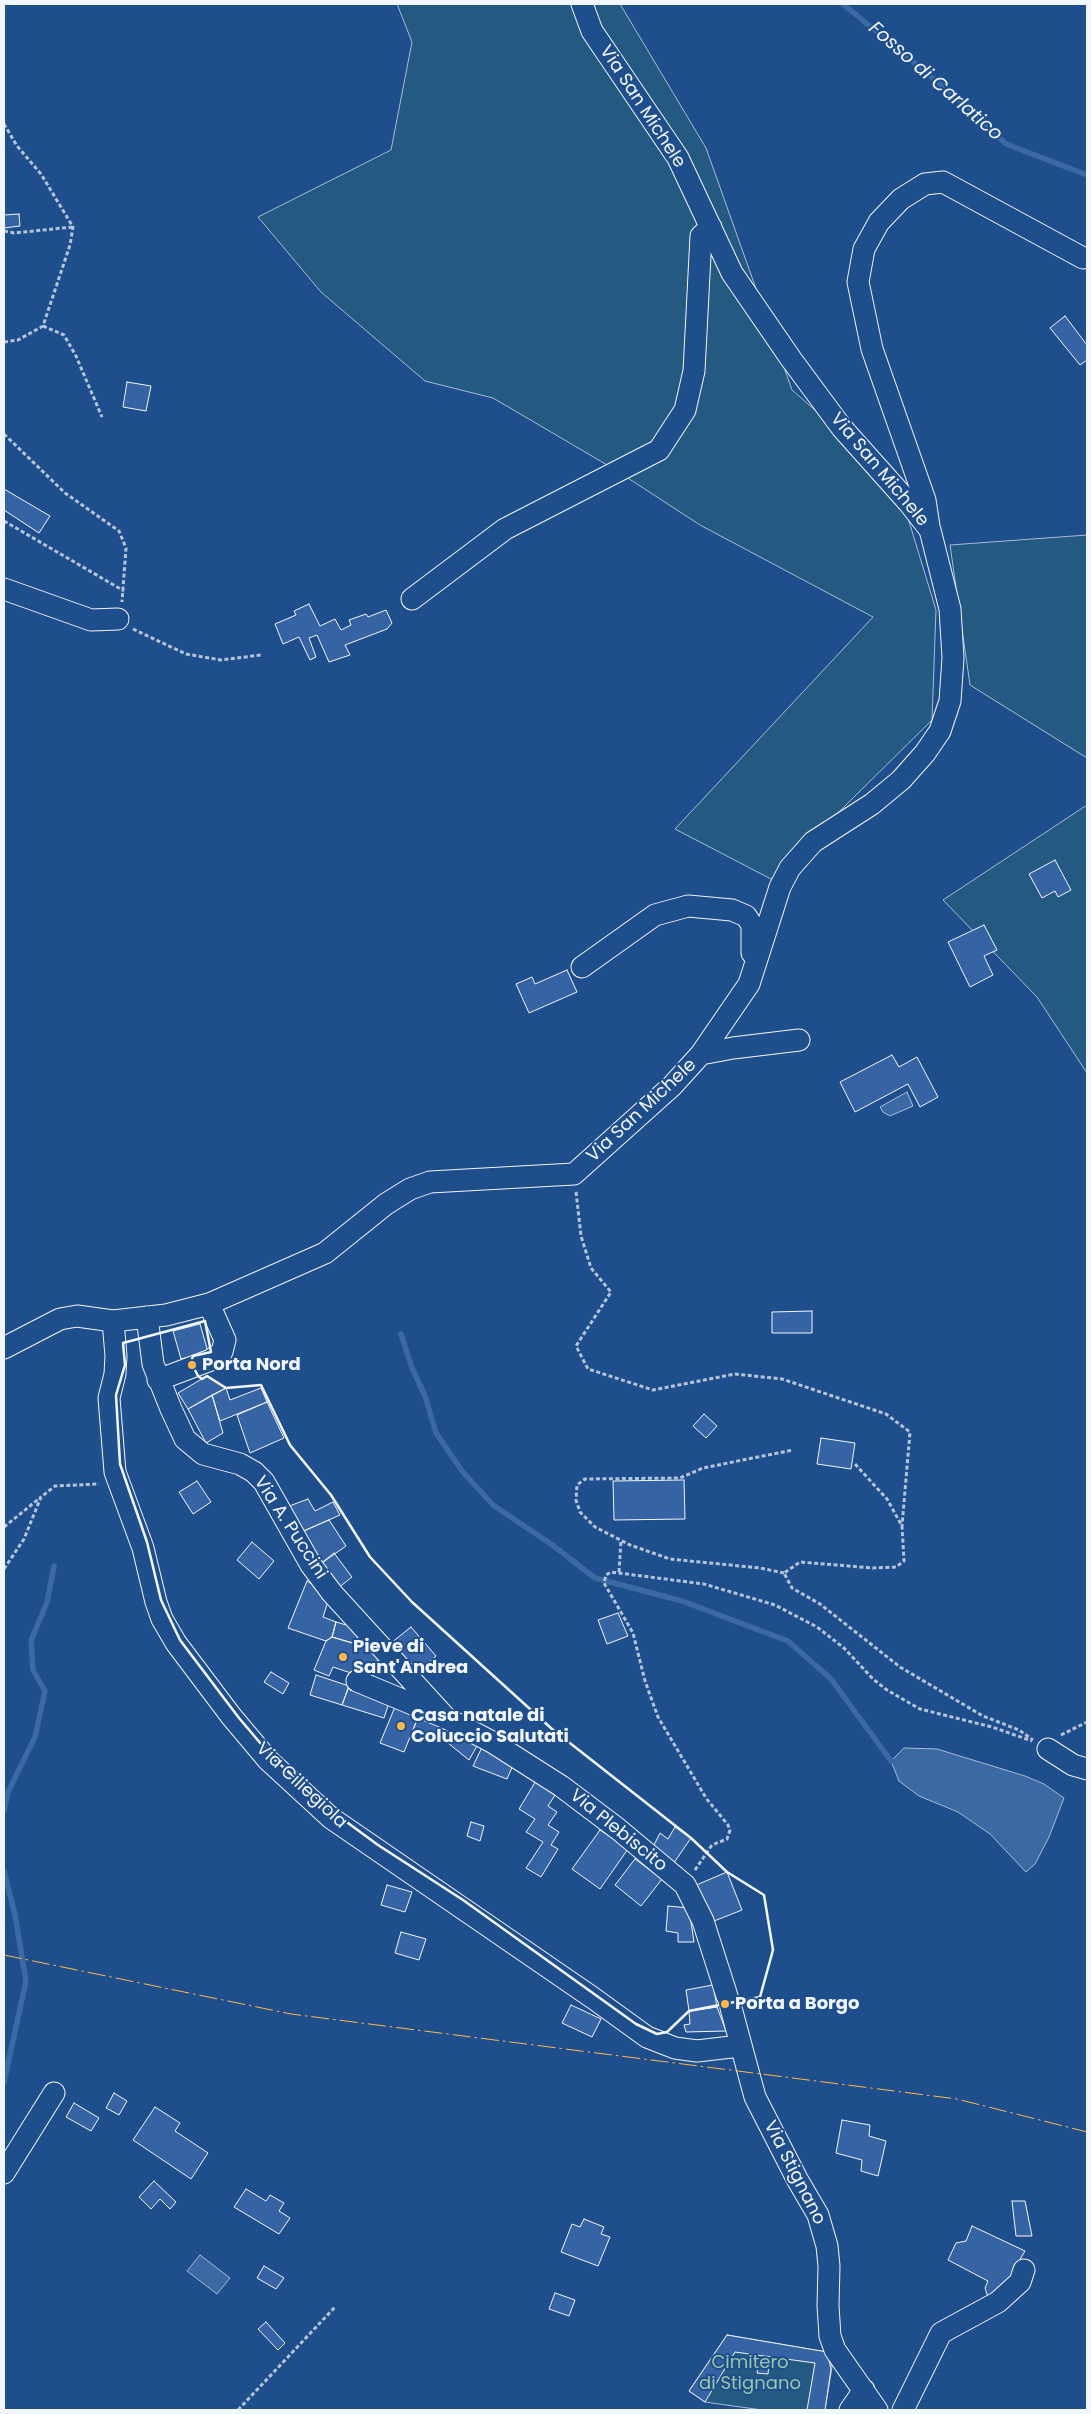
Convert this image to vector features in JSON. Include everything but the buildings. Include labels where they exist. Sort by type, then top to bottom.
[{"type":"street","name":"Via San Michele","points":[[4,1348],[60,1319],[76,1316],[113,1321],[166,1315],[209,1304],[325,1253],[386,1204],[410,1189],[430,1182],[574,1174],[672,1086],[701,1054],[749,984],[780,887],[790,868],[813,842],[872,804],[901,780],[925,753],[940,731],[950,701],[953,658],[950,609],[930,530],[909,503],[842,428],[791,359],[732,273],[678,158],[592,31],[582,4]]},
{"type":"street","points":[[930,530],[925,500],[895,421],[872,349],[858,282],[864,249],[879,222],[901,198],[925,184],[943,182],[1083,258]]},
{"type":"street","points":[[412,600],[505,529],[659,450],[685,410],[694,371],[701,236],[710,227]]},
{"type":"street","points":[[4,589],[91,620],[118,619]]},
{"type":"street","points":[[582,966],[655,915],[688,906],[732,910],[746,916],[752,925],[752,973]]},
{"type":"street","points":[[701,1054],[799,1040]]},
{"type":"street","points":[[158,1380],[211,1360],[222,1352],[225,1340],[209,1304]]},
{"type":"street","name":"Via A. Puccini","points":[[147,1317],[153,1364],[158,1380],[185,1438],[203,1454],[240,1464],[254,1472],[264,1482],[289,1529],[332,1593],[446,1718]]},
{"type":"street","name":"Via Ciliegiola","points":[[113,1321],[116,1356],[115,1374],[109,1398],[111,1443],[115,1472],[143,1548],[162,1619],[176,1643],[231,1716],[268,1760],[330,1818],[647,2037],[661,2045],[697,2051],[740,2046]]},
{"type":"street","name":"Via Plebiscito","points":[[357,1681],[446,1718],[492,1742],[561,1786],[618,1829],[685,1885],[703,1921],[729,2002],[740,2046]]},
{"type":"street","points":[[1049,1742],[1073,1765],[1087,1770]]},
{"type":"street","name":"Via Stignano","points":[[740,2046],[755,2097],[797,2179],[818,2215],[827,2246],[830,2266],[828,2306],[830,2336],[835,2350],[877,2410]]},
{"type":"street","points":[[4,2172],[54,2093]]},
{"type":"street","points":[[903,2410],[941,2333],[998,2302],[1020,2282],[1024,2270]]},
{"type":"street","points":[[850,2410],[864,2390]]},
{"type":"path","points":[[4,124],[5,131],[41,174],[73,227],[70,245],[43,326],[18,340],[4,342]]},
{"type":"path","points":[[4,231],[14,233],[73,227]]},
{"type":"path","points":[[43,326],[64,335],[76,356],[102,417]]},
{"type":"path","points":[[4,434],[65,493],[119,531],[126,548],[124,591],[118,619],[148,638],[186,654],[222,660],[260,655]]},
{"type":"path","points":[[4,521],[124,591]]},
{"type":"path","points":[[574,1174],[581,1236],[591,1268],[611,1292],[576,1346],[588,1369],[653,1390],[735,1374],[782,1379],[886,1414],[910,1432],[902,1526],[904,1561],[896,1567],[873,1568],[800,1562],[784,1573],[760,1568],[670,1559],[621,1540],[595,1527],[580,1512],[576,1500],[577,1485],[585,1480],[680,1478],[703,1468],[793,1450]]},
{"type":"path","points":[[856,1464],[887,1499],[902,1526]]},
{"type":"path","points":[[4,1526],[54,1486],[101,1484],[123,1492]]},
{"type":"path","points":[[4,1569],[24,1539],[41,1497]]},
{"type":"path","points":[[619,1572],[621,1540]]},
{"type":"path","points":[[685,1885],[712,1845],[727,1838],[730,1830],[706,1798],[658,1717],[645,1681],[633,1633],[604,1582],[606,1575],[611,1572],[704,1584],[775,1605],[817,1627],[844,1648],[873,1679],[887,1690],[920,1709],[1049,1742],[1087,1722]]},
{"type":"path","points":[[784,1573],[792,1588],[820,1604],[900,1667],[983,1716],[1049,1742]]},
{"type":"path","points":[[238,2410],[335,2307]]},
{"type":"green space","points":[[397,4],[620,4],[706,148],[792,390],[897,482],[936,610],[932,720],[771,879],[675,829],[873,617],[700,525],[614,469],[493,398],[425,381],[321,292],[258,217],[391,150],[412,42]]},
{"type":"green space","points":[[1087,535],[1087,758],[970,685],[950,545]]},
{"type":"green space","points":[[1087,805],[1087,1073],[1037,997],[943,900]]},
{"type":"green space","name":"Cimitero di Stignano","points":[[727,2335],[827,2352],[832,2367],[825,2410],[762,2410],[705,2402],[689,2391]]},
{"type":"shaded area","points":[[907,1092],[913,1106],[890,1116],[883,1112],[880,1107]]},
{"type":"shaded area","points":[[904,1748],[937,1749],[1025,1776],[1044,1784],[1064,1798],[1049,1837],[1035,1864],[1026,1872],[990,1834],[958,1812],[919,1796],[899,1781],[891,1761]]},
{"type":"shaded area","points":[[200,2255],[230,2278],[217,2294],[187,2271]]},
{"type":"waterway","name":"Fosso di Carlatico","points":[[843,4],[969,108],[1006,144],[1087,175]]},
{"type":"waterway","points":[[401,1334],[412,1368],[425,1396],[436,1433],[462,1471],[493,1505],[551,1544],[595,1578],[682,1601],[788,1641],[831,1679],[891,1761]]},
{"type":"waterway","points":[[4,1810],[8,1792],[35,1737],[45,1691],[33,1670],[31,1641],[47,1602],[54,1566]]},
{"type":"waterway","points":[[4,1871],[15,1915],[26,1981],[4,2082]]},
{"type":"wall","points":[[205,1321],[211,1352],[193,1356],[191,1362],[198,1376],[202,1379],[207,1376],[226,1388],[261,1385],[290,1445],[331,1495],[370,1557],[412,1602],[552,1729],[691,1838],[727,1872],[764,1895],[773,1950],[760,1997],[689,2011],[667,2032],[657,2034],[636,2024],[463,1900],[378,1845],[333,1812],[272,1757],[239,1718],[180,1640],[161,1600],[147,1542],[120,1464],[116,1395],[125,1365],[123,1343],[205,1321]]},
{"type":"power","points":[[4,1955],[291,2014],[957,2099],[1087,2132]]},
{"type":"place","name":"Porta Nord","points":[[192,1365]]},
{"type":"place","name":"Pieve di Sant'Andrea","points":[[343,1657]]},
{"type":"place","name":"Casa natale di Coluccio Salutati","points":[[401,1726]]},
{"type":"place","name":"Porta a Borgo","points":[[725,2004]]}]
